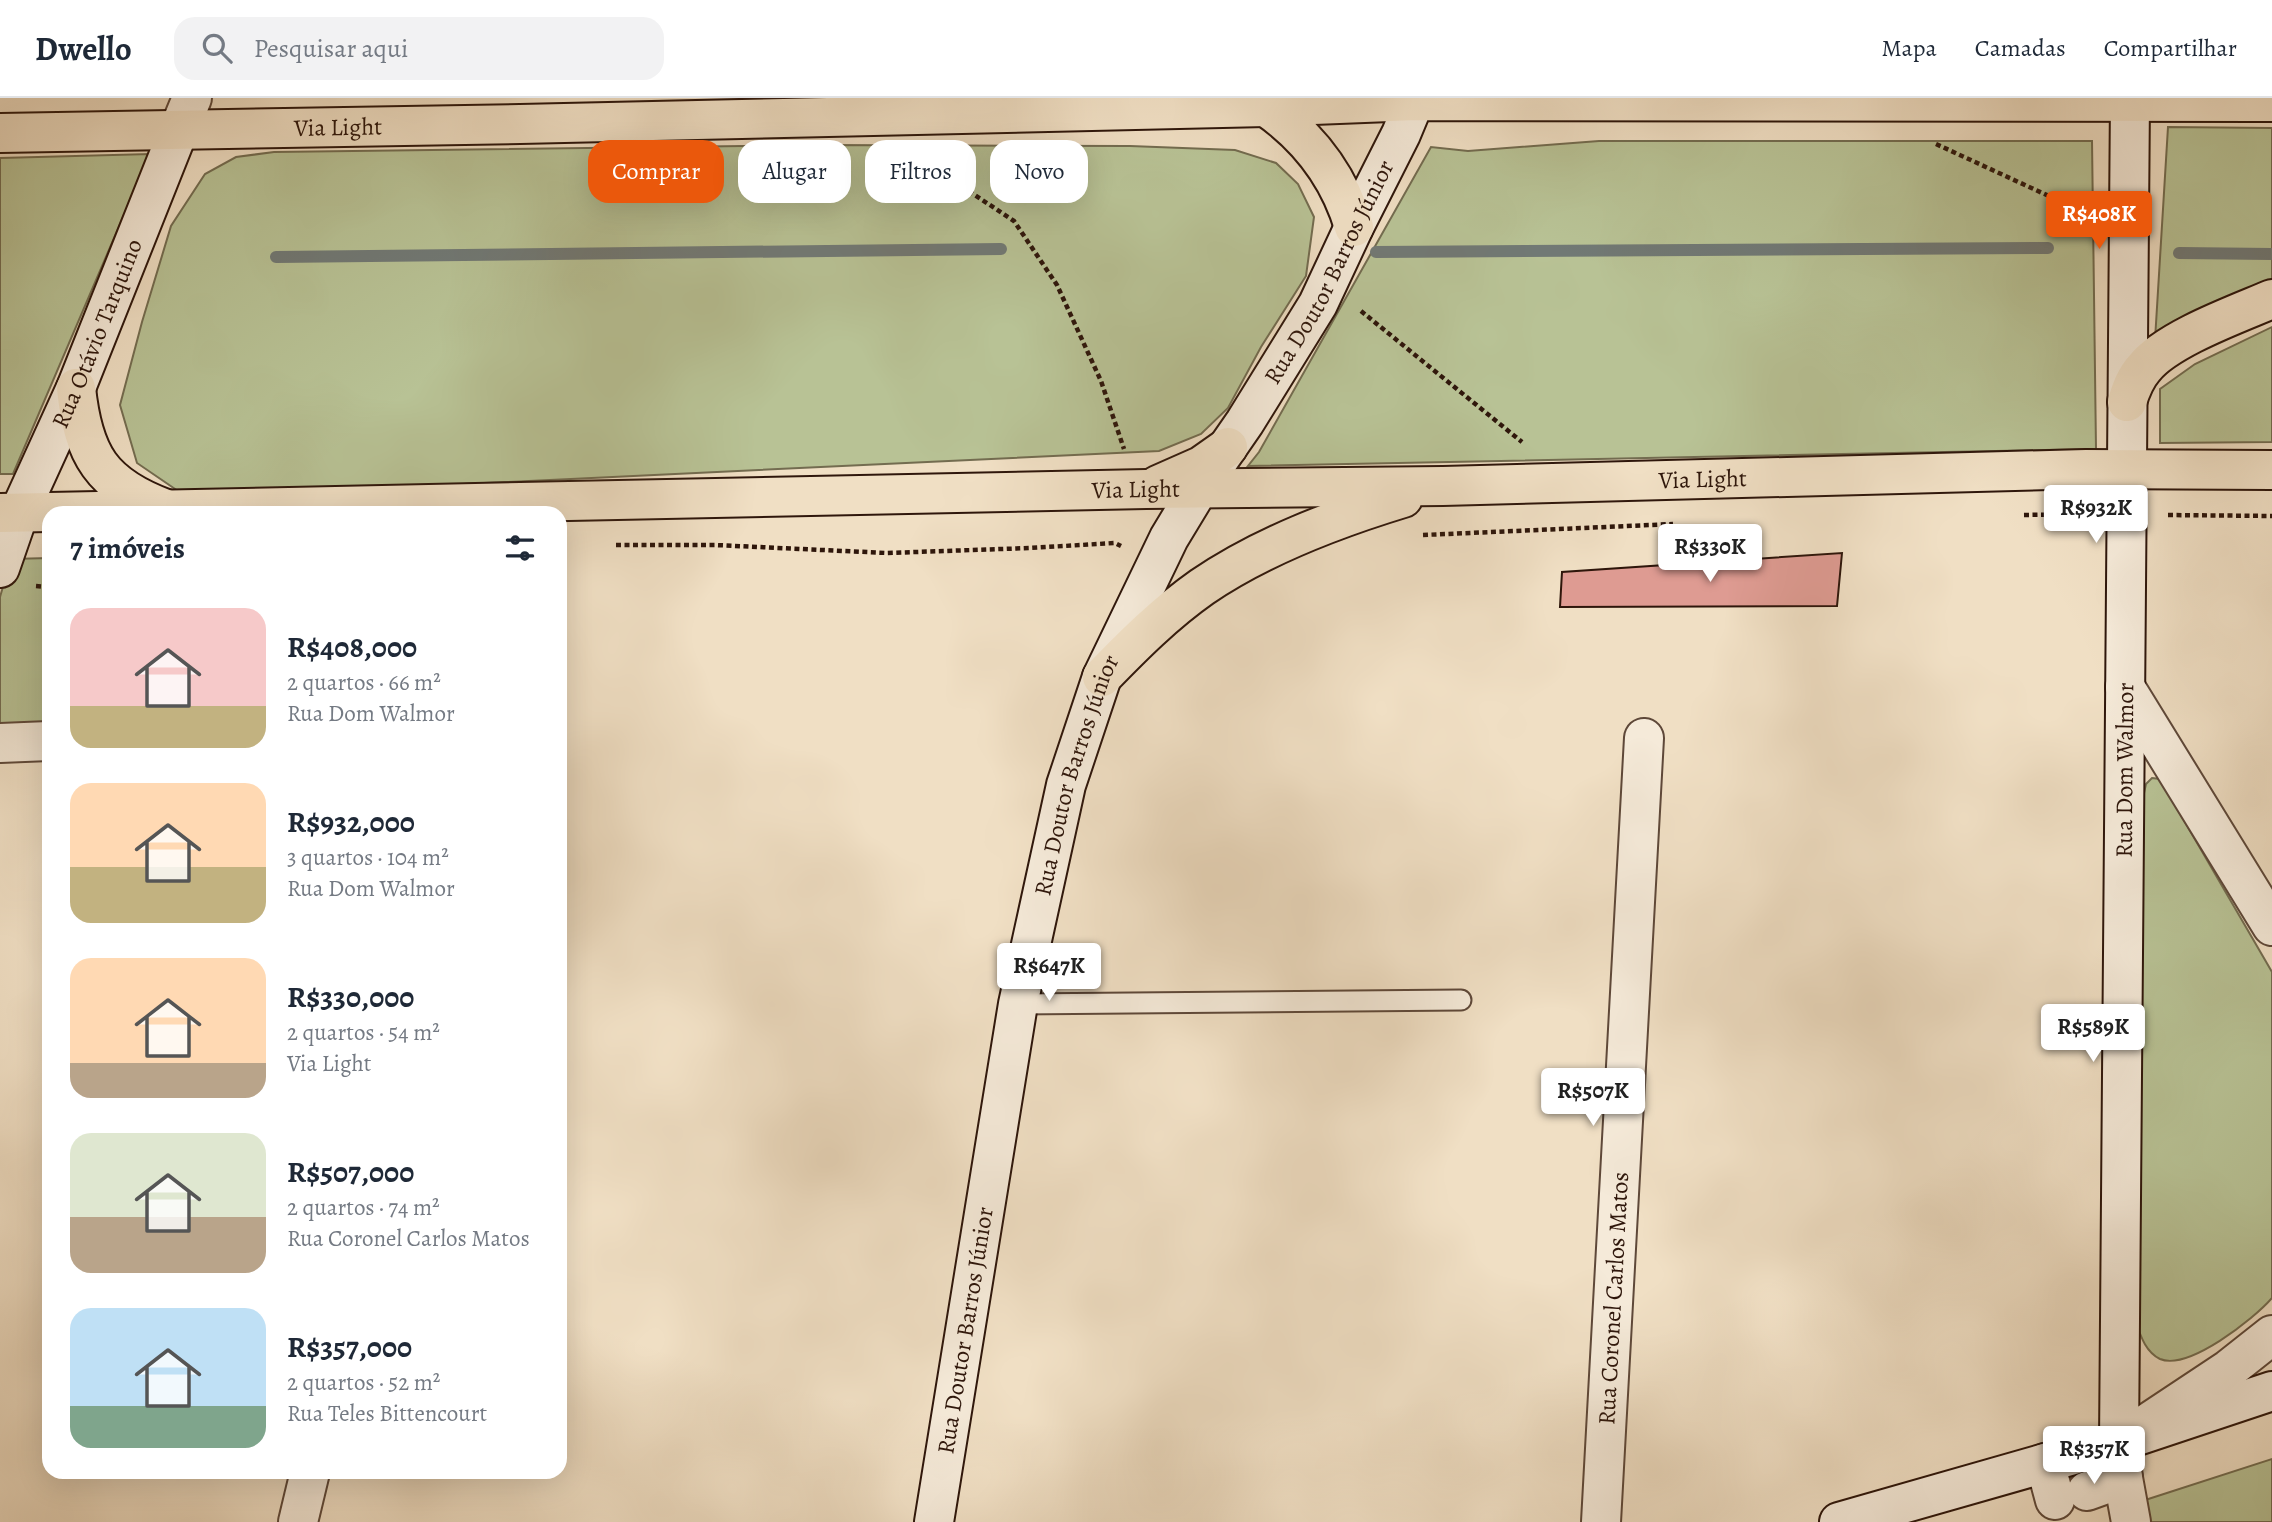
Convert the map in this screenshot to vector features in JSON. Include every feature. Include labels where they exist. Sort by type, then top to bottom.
[{"type":"main road","name":"Via Light","points":[[0,134],[185,115],[1266,107],[1416,99],[2272,102]]},
{"type":"main road","name":"Rua Doutor Barros Júnior","points":[[934,1522],[1018,1004],[1066,785],[1102,677],[1169,538],[1273,377],[1328,284],[1416,99]]},
{"type":"main road","name":"Rua Dom Walmor","points":[[2130,100],[2121,1460],[2131,1522]]},
{"type":"main road","points":[[1266,107],[1296,129],[1323,163],[1348,208],[1354,227]]},
{"type":"main road","name":"Rua Otávio Tarquino","points":[[0,568],[10,513],[76,388],[185,115]]},
{"type":"main road","points":[[2127,402],[2133,384],[2155,356],[2183,340],[2272,299]]},
{"type":"main road","points":[[76,388],[83,434],[98,464],[114,482],[161,506]]},
{"type":"main road","points":[[1141,490],[1201,466],[1228,447]]},
{"type":"main road","name":"Via Light","points":[[403,506],[1443,486],[2127,469],[2272,470]]},
{"type":"main road","points":[[1102,677],[1172,610],[1221,576],[1332,522],[1443,486]]},
{"type":"main road","name":"Via Light","points":[[10,513],[42,513]]},
{"type":"main road","points":[[2125,687],[2272,926]]},
{"type":"main road","name":"Rua Coronel Carlos Matos","points":[[1601,1522],[1644,738]]},
{"type":"main road","points":[[0,743],[42,741]]},
{"type":"main road","points":[[2045,1463],[2071,1496],[2121,1460],[2272,1335]]},
{"type":"main road","points":[[1839,1522],[2045,1463],[2121,1460],[2272,1391]]},
{"type":"main road","points":[[298,1522],[308,1479]]},
{"type":"lane","points":[[1018,1004],[1461,1000]]},
{"type":"path","points":[[1930,141],[2129,232]]},
{"type":"path","points":[[976,195],[1014,221],[1057,285],[1101,381],[1141,490]]},
{"type":"path","points":[[1328,284],[1572,483]]},
{"type":"path","points":[[2018,515],[2272,516]]},
{"type":"path","points":[[1414,535],[1677,524]]},
{"type":"path","points":[[611,545],[715,545],[887,553],[1115,543],[1155,565]]},
{"type":"green space","points":[[2168,127],[2272,128],[2272,279],[2224,301],[2155,340]]},
{"type":"green space","points":[[1599,141],[2092,141],[2096,449],[1248,466],[1259,452],[1431,147],[1468,151]]},
{"type":"green space","points":[[851,145],[865,145],[865,203],[976,203],[976,145],[990,146],[990,203],[1088,203],[1088,146],[1235,150],[1276,163],[1298,184],[1314,217],[1306,276],[1261,347],[1228,408],[1201,434],[1159,451],[254,494],[181,493],[137,463],[120,405],[171,226],[205,174],[236,157],[274,152],[588,148],[588,203],[724,203],[724,146],[738,146],[738,203],[851,203]]},
{"type":"green space","points":[[150,154],[13,474],[0,474],[0,158]]},
{"type":"green space","points":[[2272,327],[2272,442],[2160,443],[2160,389],[2195,364]]},
{"type":"green space","points":[[42,558],[42,729],[0,732],[0,597],[11,559]]},
{"type":"green space","points":[[2152,778],[2160,779],[2272,972],[2272,1298],[2220,1341],[2203,1351],[2172,1361],[2160,1359],[2151,1352],[2136,1323],[2144,793],[2146,784]]},
{"type":"green space","points":[[2272,1459],[2272,1522],[2140,1522],[2136,1503]]},
{"type":"building","points":[[1842,553],[1837,606],[1560,607],[1562,572]]},
{"type":"waterway","points":[[1376,252],[2048,248]]},
{"type":"waterway","points":[[276,257],[1001,249]]},
{"type":"waterway","points":[[2179,253],[2272,254]]}]
